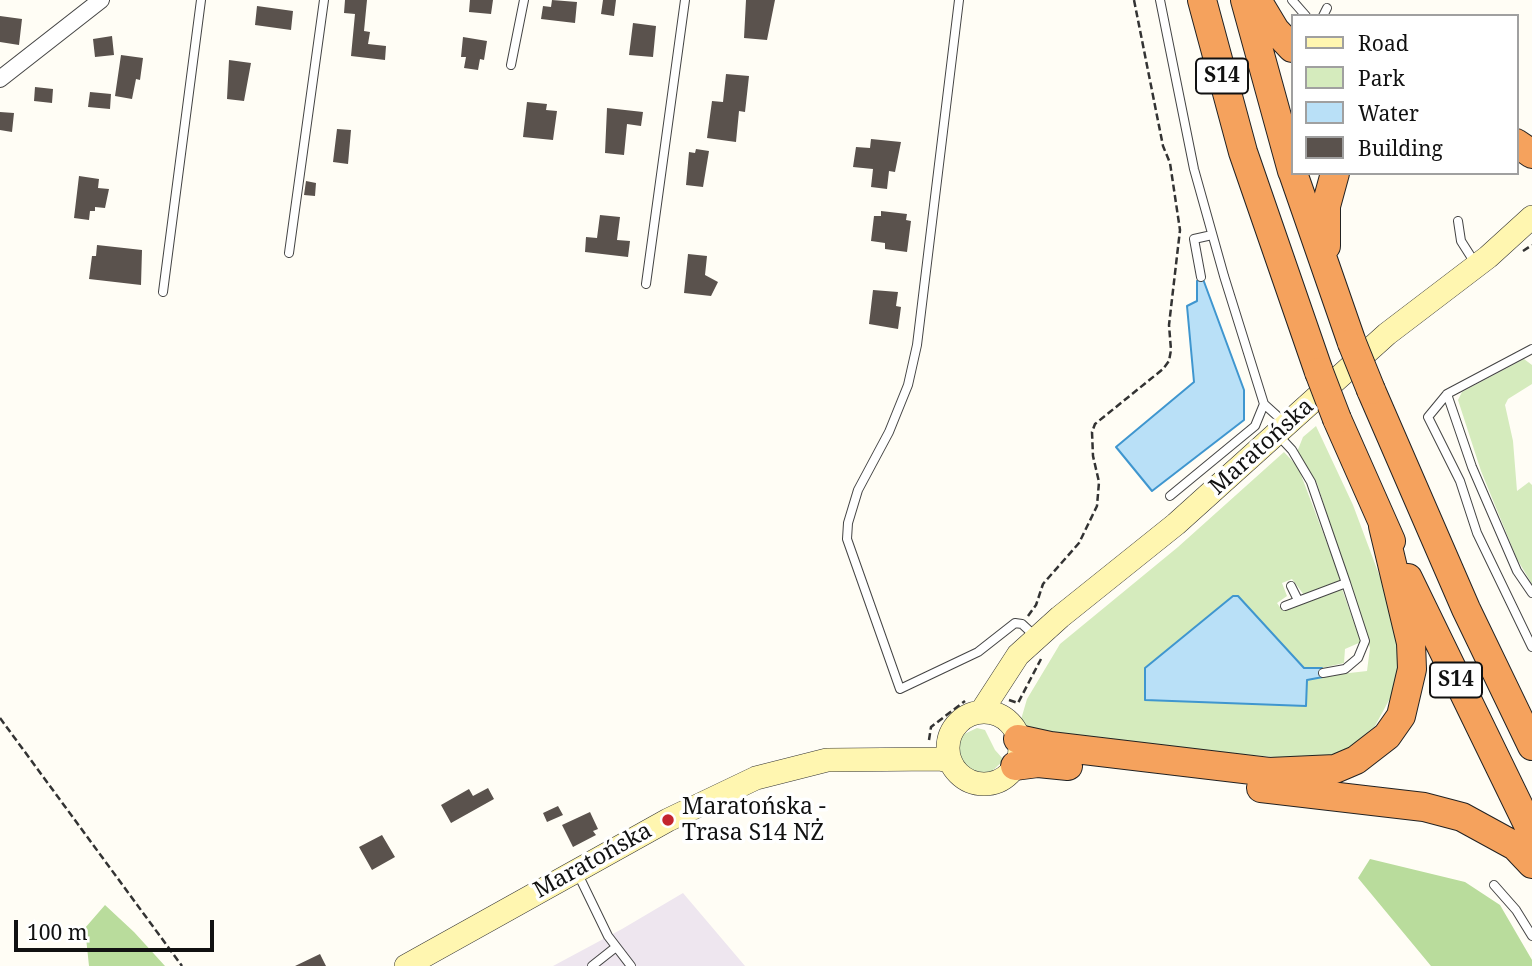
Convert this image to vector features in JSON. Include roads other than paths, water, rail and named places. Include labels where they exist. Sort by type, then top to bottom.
[{"type":"highway","name":"S14","points":[[1202,0],[1243,152],[1318,372],[1383,526],[1532,833]]},
{"type":"highway","name":"S14","points":[[1245,0],[1290,161]]},
{"type":"highway","points":[[1257,0],[1275,30],[1290,46]]},
{"type":"highway","name":"S14","points":[[1294,175],[1329,281],[1371,390],[1437,546],[1532,746]]},
{"type":"highway","points":[[1329,281],[1324,225],[1335,175]]},
{"type":"highway","points":[[1013,741],[1269,772],[1335,769],[1356,760],[1387,736],[1401,716],[1412,669],[1411,643],[1383,526]]},
{"type":"highway","points":[[1013,741],[1038,763],[1424,807],[1462,817],[1490,831],[1515,846],[1532,864]]},
{"type":"main road","name":"Maratońska","points":[[975,705],[1012,662],[1030,631],[1082,599],[1166,533],[1387,334],[1483,261],[1532,217]]},
{"type":"main road","name":"Maratońska","points":[[1483,261],[1532,234]]},
{"type":"main road","name":"Maratońska","points":[[1013,741],[1006,699],[1030,631]]},
{"type":"main road","points":[[975,705],[991,712],[1013,741],[998,781],[986,783],[964,778],[936,736],[960,721],[975,705]]},
{"type":"main road","name":"Maratońska","points":[[406,966],[714,795],[778,771],[936,736]]},
{"type":"main road","name":"Maratońska","points":[[828,760],[888,758],[951,762]]},
{"type":"street","points":[[0,79],[101,0]]},
{"type":"lane","points":[[163,292],[201,0]]},
{"type":"lane","points":[[289,253],[324,0]]},
{"type":"lane","points":[[511,65],[524,0]]},
{"type":"lane","points":[[646,284],[685,0]]},
{"type":"lane","points":[[959,0],[917,345],[908,385],[889,432],[858,490],[848,523],[848,539],[900,689],[978,652],[1015,622],[1030,631]]},
{"type":"lane","points":[[1160,0],[1194,169],[1264,404],[1311,482],[1364,641],[1358,658],[1345,669],[1323,673]]},
{"type":"lane","points":[[1292,0],[1304,14]]},
{"type":"lane","points":[[1458,221],[1461,241],[1483,261]]},
{"type":"lane","points":[[1201,277],[1194,239],[1212,235]]},
{"type":"lane","points":[[1532,349],[1447,394],[1428,416],[1460,481],[1477,533],[1532,647]]},
{"type":"lane","points":[[1447,394],[1477,478],[1517,571],[1532,593]]},
{"type":"lane","points":[[1170,496],[1255,426],[1264,404]]},
{"type":"lane","points":[[1285,606],[1346,583]]},
{"type":"lane","points":[[1291,586],[1298,600]]},
{"type":"lane","points":[[576,872],[616,947],[631,966]]},
{"type":"lane","points":[[1494,885],[1516,910],[1532,936]]},
{"type":"lane","points":[[592,966],[616,947]]},
{"type":"water","points":[[1203,279],[1244,390],[1244,420],[1152,491],[1116,447],[1194,382],[1187,306],[1197,301],[1197,281]]},
{"type":"water","points":[[1233,596],[1238,596],[1304,668],[1322,668],[1323,677],[1307,680],[1306,706],[1145,700],[1145,668]]},
{"type":"place","name":"Maratońska - Trasa S14 NŻ","points":[[668,820]]}]
